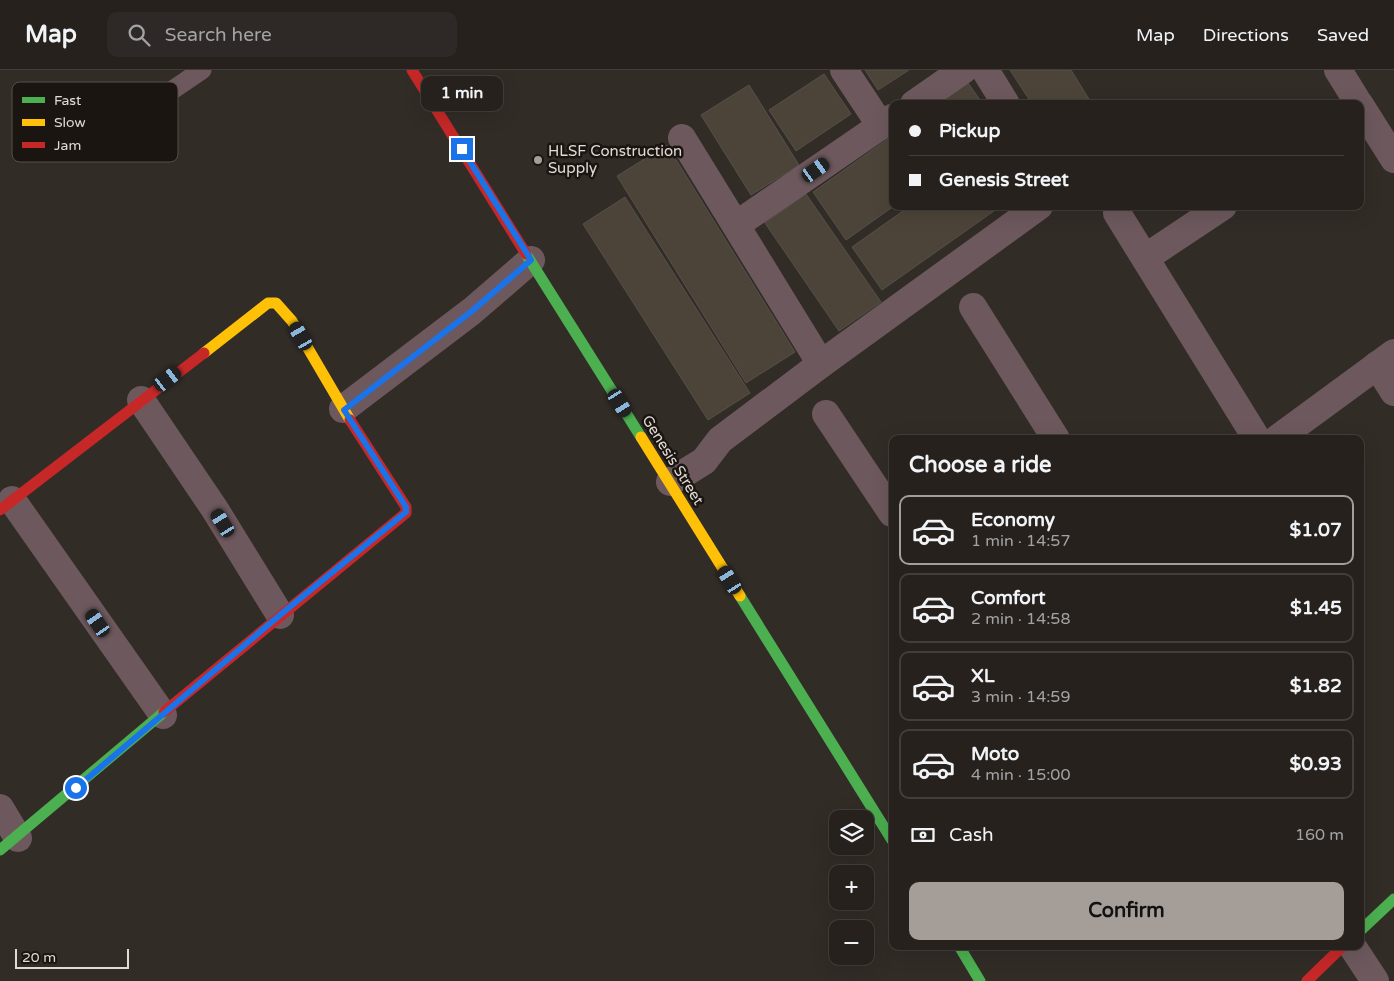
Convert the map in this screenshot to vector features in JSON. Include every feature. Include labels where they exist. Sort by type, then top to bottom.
[{"type":"street","name":"Genesis Street","points":[[412,70],[889,835]]},
{"type":"street","points":[[736,225],[886,122],[844,70]]},
{"type":"street","points":[[920,100],[963,70]]},
{"type":"street","points":[[985,70],[1004,100]]},
{"type":"street","points":[[1338,70],[1356,100]]},
{"type":"street","points":[[1364,114],[1394,159]]},
{"type":"street","points":[[682,138],[821,364]]},
{"type":"street","points":[[665,474],[704,461],[720,440],[821,364],[1033,210]]},
{"type":"street","points":[[1145,258],[1217,210]]},
{"type":"street","points":[[1117,213],[1256,435]]},
{"type":"street","points":[[344,410],[472,311],[531,260]]},
{"type":"street","points":[[0,808],[9,844],[163,715],[280,615],[406,512],[406,507],[344,410],[292,321],[280,304],[274,302],[268,303],[6,505],[163,715]]},
{"type":"street","points":[[974,307],[1054,435]]},
{"type":"street","points":[[1282,435],[1386,359],[1394,392]]},
{"type":"street","points":[[141,400],[214,508],[280,615]]},
{"type":"street","points":[[826,414],[889,508]]},
{"type":"street","points":[[1364,927],[1394,899]]},
{"type":"street","points":[[961,950],[980,981]]},
{"type":"street","points":[[1307,981],[1339,950]]},
{"type":"street","points":[[1355,950],[1375,981]]},
{"type":"lane","points":[[178,86],[202,70]]},
{"type":"building","points":[[865,70],[909,70],[878,90]]},
{"type":"building","points":[[1010,70],[1071,70],[1090,100],[1029,100]]},
{"type":"building","points":[[824,74],[851,114],[796,151],[769,110]]},
{"type":"building","points":[[968,83],[980,100],[944,100]]},
{"type":"building","points":[[749,85],[799,165],[751,195],[701,115]]},
{"type":"building","points":[[889,138],[889,210],[846,240],[813,192]]},
{"type":"building","points":[[667,145],[795,352],[746,383],[617,176]]},
{"type":"building","points":[[806,194],[881,302],[839,331],[765,223]]},
{"type":"building","points":[[625,197],[750,393],[708,420],[583,224]]},
{"type":"building","points":[[904,210],[995,210],[882,290],[852,247]]},
{"type":"traffic: fast","points":[[526,254],[641,437]]},
{"type":"traffic: fast","points":[[740,596],[889,835]]},
{"type":"traffic: fast","points":[[0,850],[164,712]]},
{"type":"traffic: fast","points":[[1364,927],[1394,899]]},
{"type":"traffic: fast","points":[[961,950],[980,981]]},
{"type":"traffic: slow","points":[[204,353],[268,303],[276,303],[292,321],[350,420]]},
{"type":"traffic: slow","points":[[641,437],[740,596]]},
{"type":"traffic: jam","points":[[412,70],[526,254]]},
{"type":"traffic: jam","points":[[0,510],[204,353]]},
{"type":"traffic: jam","points":[[164,712],[406,513],[406,507],[350,420]]},
{"type":"traffic: jam","points":[[1307,981],[1339,950]]},
{"type":"place","name":"HLSF Construction Supply","points":[[538,160]]},
{"type":"route","points":[[76,788],[280,615],[406,512],[406,507],[344,410],[472,311],[531,260],[462,149]]}]
